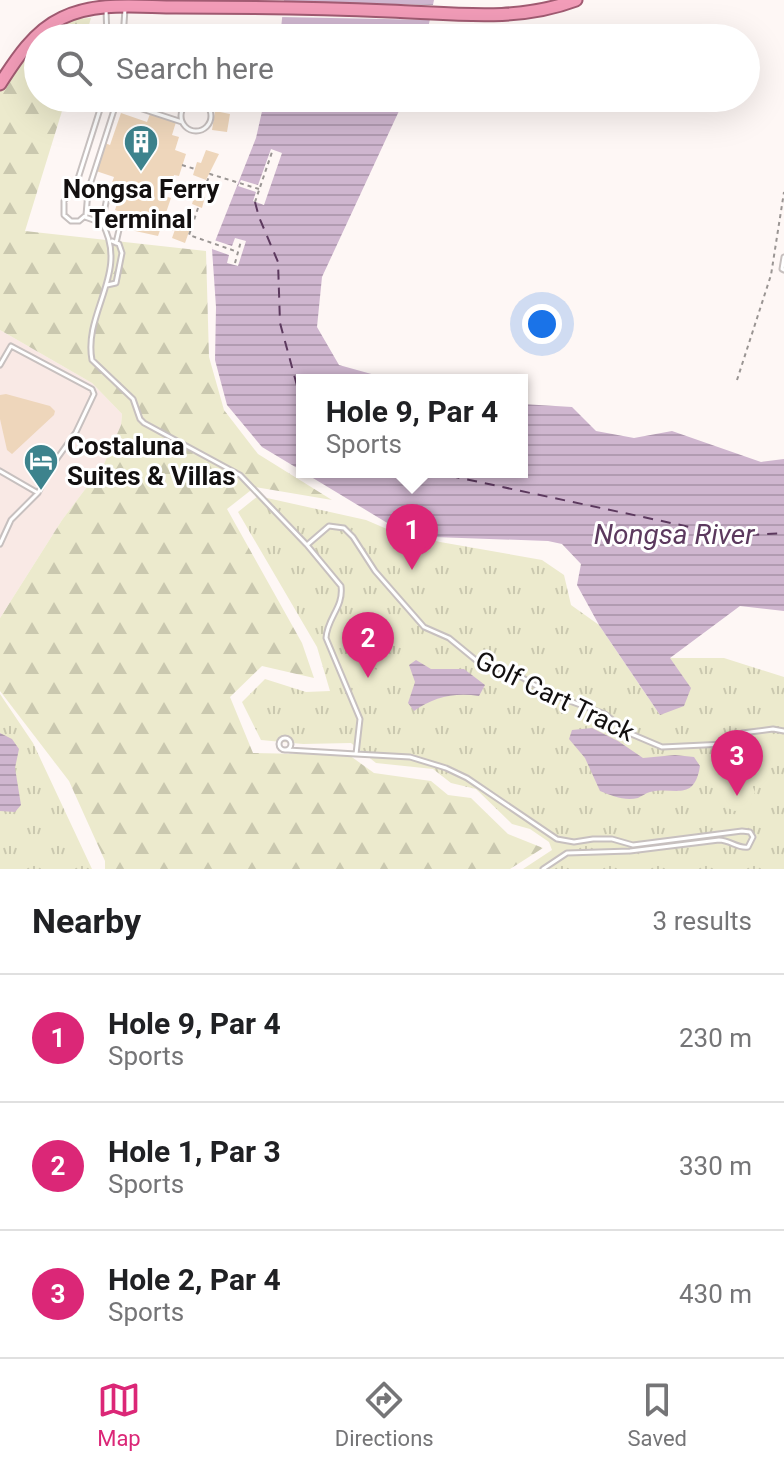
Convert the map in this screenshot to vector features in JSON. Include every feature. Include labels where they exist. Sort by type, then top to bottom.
[{"type":"highway","points":[[49,24],[72,13],[128,3],[508,16],[559,7],[576,0]]},
{"type":"highway","points":[[0,84],[24,50]]},
{"type":"lane","points":[[125,24],[128,3]]},
{"type":"lane","points":[[106,7],[107,24]]},
{"type":"lane","points":[[97,112],[76,185],[63,206],[64,215],[71,221],[85,217],[88,191],[113,112]]},
{"type":"lane","points":[[151,112],[182,122]]},
{"type":"lane","points":[[182,112],[180,116],[185,127],[196,131],[207,126],[210,112]]},
{"type":"lane","points":[[102,223],[109,187]]},
{"type":"lane","points":[[85,217],[102,223],[122,253],[115,285],[107,285]]},
{"type":"lane","points":[[121,221],[92,337],[92,360],[133,399],[144,423],[231,469],[252,485],[341,586],[341,602],[328,624],[326,638],[360,719],[356,754]]},
{"type":"lane","points":[[784,257],[784,270]]},
{"type":"lane","points":[[0,365],[11,346],[92,389],[94,394],[76,432],[51,467],[38,493],[11,520],[0,544]]},
{"type":"lane","points":[[0,471],[38,493]]},
{"type":"lane","name":"Golf Cart Track","points":[[307,545],[329,526],[344,528],[375,571],[424,627],[449,638],[477,661],[518,675],[548,693],[605,714],[629,733],[662,747],[725,744],[742,733],[773,729],[784,731]]},
{"type":"lane","points":[[288,750],[410,757],[446,768],[467,778],[557,839],[574,842],[612,839],[633,845],[742,831],[750,832],[753,837],[748,847],[742,848],[727,840],[719,840],[630,851],[567,853],[543,869]]},
{"type":"path","points":[[255,202],[272,152]]},
{"type":"path","points":[[182,165],[195,169]]},
{"type":"path","points":[[201,197],[210,174],[259,189]]},
{"type":"path","points":[[737,380],[771,275],[784,192]]},
{"type":"path","points":[[198,208],[189,235],[238,252]]},
{"type":"path","points":[[162,225],[175,230]]},
{"type":"path","points":[[235,263],[241,241]]},
{"type":"shaded area","name":"Costaluna Suites & Villas","points":[[0,330],[92,383],[122,414],[121,425],[104,464],[62,520],[0,618]]},
{"type":"green space","points":[[91,18],[89,24],[55,24],[69,19]]},
{"type":"green space","points":[[24,52],[24,112],[62,112],[25,231],[206,251],[209,357],[224,410],[258,454],[332,500],[255,487],[227,509],[302,643],[314,678],[262,666],[230,697],[253,753],[349,755],[374,773],[431,781],[448,795],[471,798],[508,834],[543,848],[510,869],[105,869],[105,861],[69,781],[0,691],[0,618],[62,520],[104,464],[121,425],[122,414],[92,383],[0,330],[0,92]]},
{"type":"green space","points":[[258,496],[366,520],[387,529],[440,542],[542,560],[564,575],[571,605],[599,625],[660,715],[669,658],[724,658],[784,677],[784,869],[523,869],[552,850],[549,842],[530,829],[512,824],[476,789],[451,783],[433,769],[376,763],[351,743],[303,744],[261,740],[242,702],[265,679],[306,692],[330,691],[317,647],[238,512]]},
{"type":"green space","points":[[407,553],[417,557],[422,565],[422,585],[411,586],[402,579],[398,559]]},
{"type":"green space","points":[[359,666],[383,674],[381,689],[369,690],[354,681],[352,670]]},
{"type":"green space","points":[[0,694],[33,743],[92,869],[0,869]]},
{"type":"green space","points":[[744,783],[752,785],[755,792],[750,808],[735,811],[720,805],[719,795]]},
{"type":"water","points":[[284,0],[434,0],[429,24],[281,24]]},
{"type":"water","points":[[262,112],[399,112],[322,277],[317,327],[339,365],[371,374],[296,374],[296,467],[262,447],[227,405],[215,360],[216,307],[212,249],[256,138]]},
{"type":"water","name":"Nongsa River","points":[[528,404],[572,407],[596,431],[634,438],[672,431],[761,462],[784,459],[784,611],[740,606],[670,658],[691,688],[684,706],[660,715],[599,625],[577,585],[581,564],[562,544],[434,537],[389,524],[313,478],[528,478]]},
{"type":"water","points":[[416,660],[431,669],[464,669],[485,685],[479,696],[445,697],[414,711],[408,703],[415,682],[409,665]]},
{"type":"water","points":[[592,728],[643,758],[694,757],[700,766],[693,785],[682,791],[650,792],[633,799],[600,791],[585,758],[569,739],[572,730]]},
{"type":"water","points":[[0,733],[12,739],[19,749],[15,768],[21,805],[15,812],[0,811]]},
{"type":"pier","points":[[280,2],[437,5],[434,20],[279,17]]},
{"type":"pier","points":[[271,149],[282,153],[264,205],[253,201],[256,192],[238,186],[241,180],[258,185]]},
{"type":"pier","points":[[235,238],[246,241],[238,266],[227,263],[229,255],[212,249],[214,240],[232,246]]},
{"type":"building","points":[[215,112],[230,114],[227,132],[212,130]]},
{"type":"building","name":"Nongsa Ferry Terminal","points":[[121,113],[147,122],[150,114],[176,122],[172,135],[179,137],[175,150],[186,154],[179,176],[174,175],[170,188],[161,185],[158,194],[171,198],[158,236],[126,229],[130,215],[115,210],[117,204],[106,200],[114,177],[96,171],[105,143],[110,145]]},
{"type":"building","name":"Nongsa Ferry Terminal","points":[[206,150],[219,154],[206,180],[193,175],[197,162],[201,163]]},
{"type":"building","name":"Nongsa Ferry Terminal","points":[[195,194],[205,197],[202,208],[192,204]]},
{"type":"building","name":"Nongsa Ferry Terminal","points":[[177,224],[190,229],[185,243],[172,238]]},
{"type":"building","points":[[0,395],[50,406],[55,411],[12,454],[7,450],[0,419]]},
{"type":"ferry route","points":[[255,202],[278,262],[280,323],[296,382]]},
{"type":"ferry route","points":[[460,478],[732,536],[784,533]]},
{"type":"place","name":"Nongsa Ferry Terminal","points":[[141,173]]},
{"type":"place","name":"Costaluna Suites & Villas","points":[[41,492]]},
{"type":"place","name":"Hole 9, Par 4","points":[[412,570]]},
{"type":"place","name":"Hole 1, Par 3","points":[[368,678]]},
{"type":"place","name":"Hole 2, Par 4","points":[[737,796]]}]
